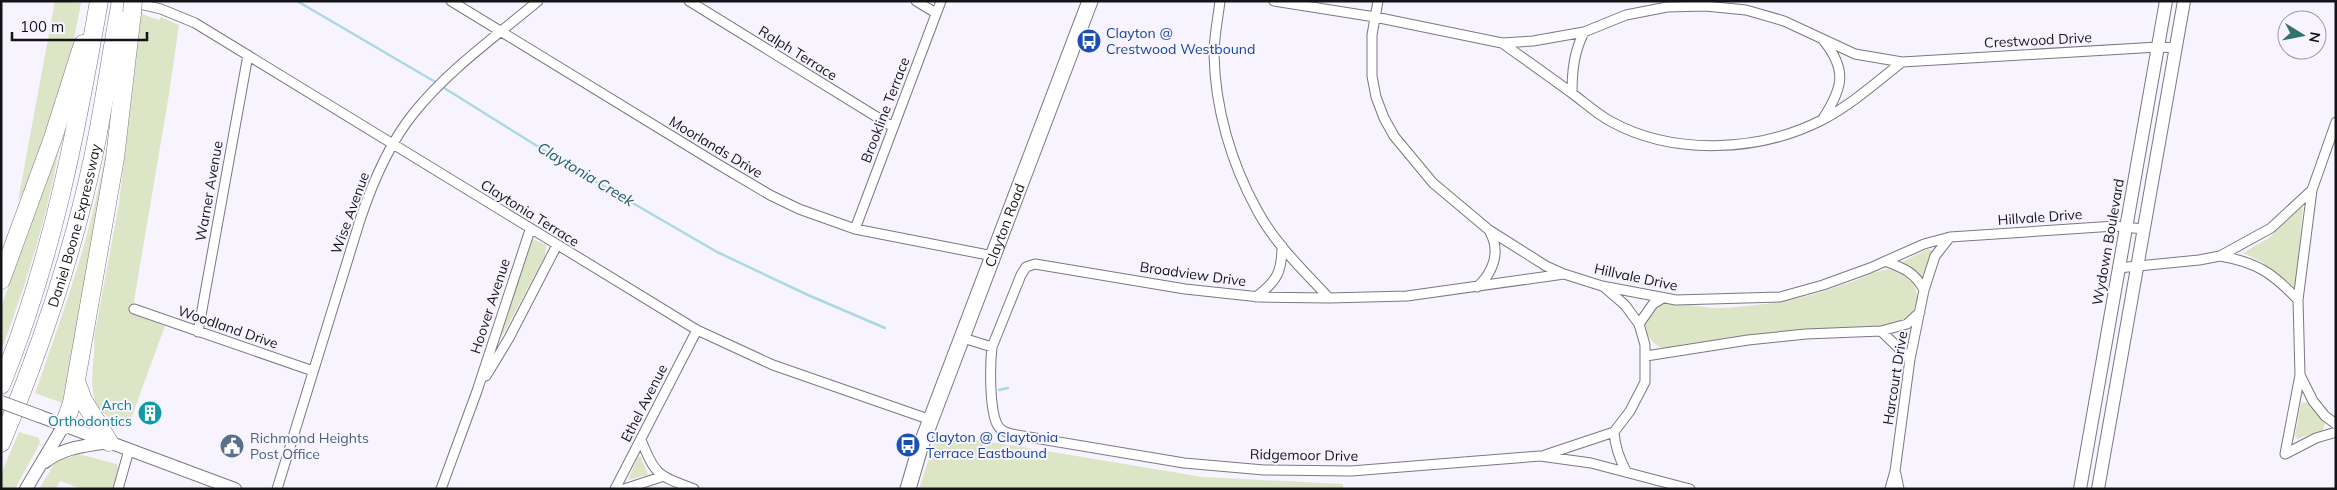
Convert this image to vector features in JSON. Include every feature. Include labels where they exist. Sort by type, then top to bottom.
[{"type":"highway","points":[[1,280],[48,152],[74,70],[98,4]]},
{"type":"highway","name":"Daniel Boone Expressway","points":[[1,385],[28,312],[58,210],[77,129],[98,4]]},
{"type":"highway","points":[[64,425],[72,403],[114,168],[127,5]]},
{"type":"highway","name":"Daniel Boone Expressway","points":[[1,443],[40,343],[70,252],[127,5]]},
{"type":"highway","points":[[76,380],[82,400],[109,442]]},
{"type":"main road","name":"Clayton Road","points":[[908,489],[920,448],[1090,1]]},
{"type":"main road","name":"Clayton Road","points":[[898,489],[920,448]]},
{"type":"street","name":"Moorlands Drive","points":[[450,1],[770,195],[799,209],[855,229],[993,256]]},
{"type":"street","name":"Wise Avenue","points":[[277,489],[368,197],[394,143],[412,116],[444,80],[538,1]]},
{"type":"street","name":"Ralph Terrace","points":[[689,1],[893,127]]},
{"type":"street","points":[[916,1],[936,13]]},
{"type":"street","name":"Brookline Terrace","points":[[855,229],[941,1]]},
{"type":"street","points":[[1220,1],[1214,53],[1217,94],[1228,145],[1257,211],[1282,246],[1329,298]]},
{"type":"street","name":"Crestwood Drive","points":[[1274,1],[1375,17],[1502,43],[1534,41],[1584,32],[1626,15],[1667,7],[1710,6],[1746,10],[1784,21],[1856,54],[1902,62],[2158,47],[2176,48]]},
{"type":"street","name":"Hillvale Drive","points":[[1378,1],[1370,55],[1372,76],[1376,97],[1384,118],[1394,136],[1433,183],[1489,230],[1538,261],[1564,274],[1602,286],[1662,298],[1683,300],[1780,297],[1823,285],[1924,244],[1950,237],[2126,226],[2144,229]]},
{"type":"street","name":"Wydown Boulevard","points":[[2080,489],[2166,1]]},
{"type":"street","points":[[2098,489],[2184,1]]},
{"type":"street","name":"Claytonia Terrace","points":[[127,5],[161,9],[196,23],[394,143],[530,230],[696,330],[773,365],[931,420]]},
{"type":"street","points":[[1572,93],[1573,64],[1577,46],[1584,32]]},
{"type":"street","name":"Crestwood Drive","points":[[1822,39],[1836,56],[1840,72],[1838,90],[1822,120]]},
{"type":"street","name":"Crestwood Drive","points":[[1502,43],[1609,121],[1642,135],[1681,143],[1737,145],[1783,136],[1822,120],[1864,92],[1902,62]]},
{"type":"street","name":"Warner Avenue","points":[[198,332],[248,55]]},
{"type":"street","points":[[2336,122],[2312,190],[2298,300],[2300,375],[2285,454],[2316,438],[2336,432]]},
{"type":"street","points":[[2118,268],[2199,260],[2220,256],[2271,228],[2312,190]]},
{"type":"street","name":"Hoover Avenue","points":[[441,489],[477,391],[530,230]]},
{"type":"street","points":[[1477,287],[1490,273],[1495,259],[1495,243],[1489,230]]},
{"type":"street","name":"Harcourt Drive","points":[[1890,489],[1896,471],[1910,359],[1924,290],[1935,256],[1950,237]]},
{"type":"street","name":"Hoover Avenue","points":[[477,391],[509,338],[557,245]]},
{"type":"street","points":[[1256,297],[1276,278],[1282,264],[1282,246]]},
{"type":"street","points":[[2220,256],[2242,259],[2269,272],[2298,300]]},
{"type":"street","points":[[1885,261],[1907,269],[1918,278],[1924,290]]},
{"type":"street","name":"Broadview Drive","points":[[992,347],[1021,275],[1030,265],[1041,264],[1185,289],[1256,297],[1407,296],[1564,274]]},
{"type":"street","points":[[1540,456],[1581,445],[1614,432],[1630,411],[1645,382],[1646,356],[1639,324],[1625,305],[1602,286]]},
{"type":"street","points":[[1639,324],[1650,308],[1662,298]]},
{"type":"street","name":"Woodland Drive","points":[[134,309],[313,370]]},
{"type":"street","points":[[1646,356],[1806,334],[1881,331],[1907,324],[1920,312]]},
{"type":"street","name":"Ethel Avenue","points":[[616,489],[696,330]]},
{"type":"street","points":[[1881,331],[1910,359]]},
{"type":"street","points":[[963,338],[992,347]]},
{"type":"street","name":"Ridgemoor Drive","points":[[992,347],[993,410],[998,426],[1003,431],[1011,434],[1184,463],[1264,470],[1351,471],[1540,456],[1591,462],[1690,489]]},
{"type":"street","points":[[2300,375],[2312,401],[2325,416],[2336,424]]},
{"type":"street","points":[[1,402],[235,489]]},
{"type":"street","points":[[26,489],[64,425]]},
{"type":"street","points":[[1614,432],[1619,457],[1626,471]]},
{"type":"street","points":[[641,440],[651,466],[661,477],[694,489]]},
{"type":"street","points":[[41,465],[59,452],[109,442]]},
{"type":"street","points":[[118,489],[129,450]]},
{"type":"street","name":"Harcourt Drive","points":[[1896,471],[1899,489]]},
{"type":"street","points":[[624,489],[661,477]]},
{"type":"green space","points":[[55,1],[81,3],[58,105],[41,155],[18,201]]},
{"type":"green space","points":[[139,13],[159,20],[161,17],[179,25],[132,313],[165,326],[128,427],[109,418],[93,404],[95,401],[92,377],[94,338],[119,203],[135,70],[133,65]]},
{"type":"green space","points":[[119,85],[113,134],[62,403],[35,393],[71,287],[90,223]]},
{"type":"green space","points":[[62,130],[52,186],[38,242],[1,351],[1,308]]},
{"type":"green space","points":[[2303,207],[2295,289],[2293,290],[2262,262],[2243,253],[2269,238]]},
{"type":"green space","points":[[533,239],[546,245],[545,256],[501,338],[499,337]]},
{"type":"green space","points":[[1928,249],[1932,251],[1922,277],[1920,277],[1902,262]]},
{"type":"green space","points":[[1888,269],[1906,275],[1913,283],[1917,294],[1916,305],[1911,315],[1894,325],[1787,331],[1668,349],[1654,343],[1646,331],[1646,317],[1650,311],[1663,304],[1723,308],[1780,302],[1825,291]]},
{"type":"green space","points":[[2307,402],[2325,423],[2323,430],[2297,439],[2295,436],[2301,403]]},
{"type":"green space","points":[[19,432],[39,438],[40,443],[15,489],[1,489],[1,474]]},
{"type":"green space","points":[[937,433],[1203,477],[1343,484],[1343,489],[919,489]]},
{"type":"green space","points":[[78,454],[117,464],[118,468],[112,489],[82,489],[60,481],[56,489],[39,489],[56,461],[63,457],[69,458]]},
{"type":"green space","points":[[638,457],[641,457],[648,475],[628,480]]},
{"type":"waterway","name":"Claytonia Creek","points":[[297,1],[437,83]]},
{"type":"waterway","name":"Claytonia Creek","points":[[441,86],[569,166],[717,252],[808,295],[885,328]]},
{"type":"waterway","points":[[999,390],[1008,388]]},
{"type":"place","name":"Clayton @ Crestwood Westbound","points":[[1089,41]]},
{"type":"place","name":"Arch Orthodontics","points":[[150,413]]},
{"type":"place","name":"Clayton @ Claytonia Terrace Eastbound","points":[[908,445]]},
{"type":"place","name":"Richmond Heights Post Office","points":[[232,446]]}]
